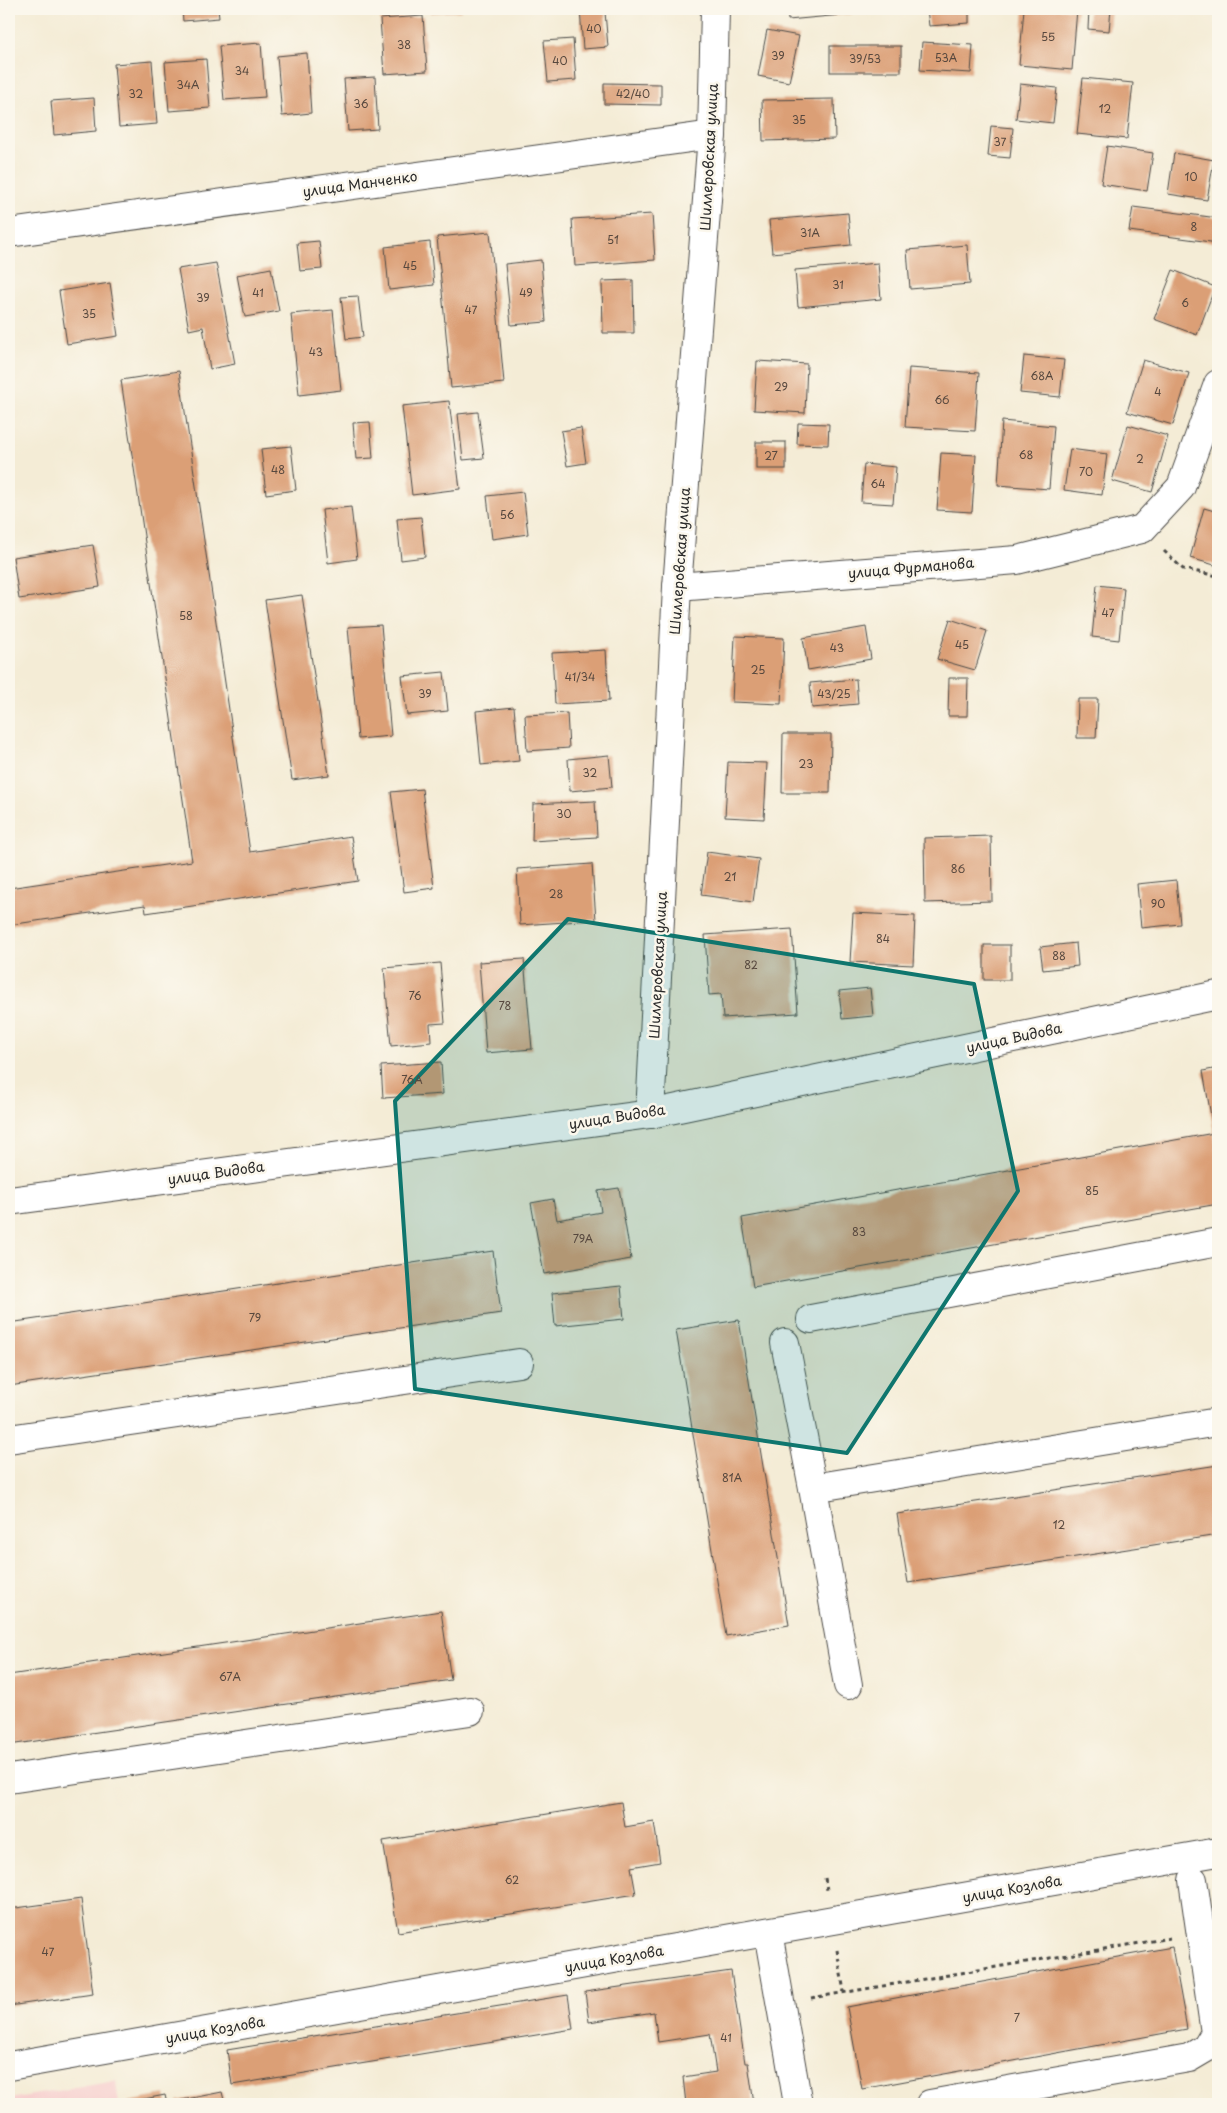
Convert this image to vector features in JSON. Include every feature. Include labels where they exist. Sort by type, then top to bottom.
[{"type":"street","name":"Шиллеровская улица","points":[[650,1114],[677,587],[712,135],[715,9]]},
{"type":"street","name":"улица Манченко","points":[[9,233],[712,135]]},
{"type":"street","points":[[1142,529],[1181,487],[1218,384]]},
{"type":"street","name":"улица Фурманова","points":[[677,587],[1017,560],[1142,529]]},
{"type":"street","name":"улица Видова","points":[[9,1201],[650,1114],[1218,995]]},
{"type":"street","points":[[811,1319],[1218,1242]]},
{"type":"street","points":[[785,1343],[848,1685]]},
{"type":"street","points":[[9,1439],[519,1363]]},
{"type":"street","points":[[813,1488],[1218,1422]]},
{"type":"street","points":[[9,1779],[470,1711]]},
{"type":"street","name":"улица Козлова","points":[[9,2066],[1218,1852]]},
{"type":"street","points":[[930,2104],[1189,2058],[1206,2048],[1215,2034],[1193,1880]]},
{"type":"street","points":[[768,1932],[798,2104]]},
{"type":"path","points":[[1142,529],[1183,569],[1218,576]]},
{"type":"path","points":[[844,1992],[1200,1933]]},
{"type":"highlighted area","points":[[568,919],[974,984],[1018,1191],[847,1453],[415,1389],[395,1101]]},
{"type":"shaded area","points":[[116,2081],[119,2104],[9,2104],[9,2099]]},
{"type":"building","points":[[182,9],[218,9],[219,18],[183,21]]},
{"type":"building","points":[[431,9],[461,9],[461,11],[431,13]]},
{"type":"building","points":[[580,9],[625,9],[605,12],[608,47],[583,49]]},
{"type":"building","points":[[787,9],[852,9],[852,14],[788,20]]},
{"type":"building","points":[[927,9],[969,9],[969,23],[929,26]]},
{"type":"building","points":[[1024,9],[1077,9],[1072,70],[1019,65]]},
{"type":"building","points":[[1089,9],[1111,9],[1109,31],[1088,29]]},
{"type":"building","points":[[423,16],[427,71],[384,74],[380,19]]},
{"type":"building","points":[[767,30],[799,36],[789,82],[758,76]]},
{"type":"building","points":[[573,39],[576,80],[548,82],[544,41]]},
{"type":"building","points":[[922,42],[973,45],[971,73],[920,70]]},
{"type":"building","points":[[261,43],[265,97],[224,100],[219,46]]},
{"type":"building","points":[[830,46],[901,46],[901,72],[830,72]]},
{"type":"building","points":[[307,53],[311,113],[282,116],[277,56]]},
{"type":"building","points":[[206,59],[210,108],[169,111],[165,62]]},
{"type":"building","points":[[152,61],[157,124],[119,127],[114,64]]},
{"type":"building","points":[[375,77],[378,129],[348,131],[344,79]]},
{"type":"building","points":[[1083,78],[1133,83],[1127,139],[1077,134]]},
{"type":"building","points":[[604,83],[661,84],[661,105],[604,104]]},
{"type":"building","points":[[1020,84],[1057,88],[1053,123],[1016,119]]},
{"type":"building","points":[[94,98],[96,131],[54,135],[51,101]]},
{"type":"building","points":[[834,99],[835,139],[763,141],[762,100]]},
{"type":"building","points":[[991,126],[1013,128],[1010,158],[988,156]]},
{"type":"building","points":[[1107,146],[1153,153],[1147,191],[1101,184]]},
{"type":"building","points":[[1174,153],[1214,160],[1207,200],[1168,194]]},
{"type":"building","points":[[1133,207],[1218,218],[1218,243],[1129,231]]},
{"type":"building","points":[[848,213],[851,245],[772,253],[769,220]]},
{"type":"building","points":[[652,214],[655,260],[575,266],[572,219]]},
{"type":"building","points":[[490,232],[504,383],[451,388],[437,237]]},
{"type":"building","points":[[319,241],[322,269],[300,271],[297,243]]},
{"type":"building","points":[[430,242],[434,285],[389,290],[385,247]]},
{"type":"building","points":[[967,245],[970,284],[910,289],[907,250]]},
{"type":"building","points":[[541,260],[546,322],[511,325],[505,264]]},
{"type":"building","points":[[216,263],[235,364],[210,369],[203,327],[189,330],[178,269]]},
{"type":"building","points":[[878,263],[881,299],[798,307],[795,270]]},
{"type":"building","points":[[271,268],[279,311],[245,317],[237,275]]},
{"type":"building","points":[[1173,270],[1215,287],[1197,335],[1154,319]]},
{"type":"building","points":[[633,280],[634,333],[603,333],[602,281]]},
{"type":"building","points":[[110,283],[118,336],[67,344],[59,291]]},
{"type":"building","points":[[358,296],[363,337],[346,339],[341,297]]},
{"type":"building","points":[[333,310],[341,390],[299,395],[291,314]]},
{"type":"building","points":[[1024,356],[1064,360],[1060,397],[1020,393]]},
{"type":"building","points":[[1143,360],[1189,373],[1173,425],[1127,412]]},
{"type":"building","points":[[757,361],[807,364],[805,413],[754,410]]},
{"type":"building","points":[[909,368],[979,373],[975,431],[905,427]]},
{"type":"building","points":[[179,371],[250,852],[351,836],[358,881],[146,913],[145,905],[9,925],[9,888],[192,861],[121,380]]},
{"type":"building","points":[[449,401],[460,489],[412,495],[402,406]]},
{"type":"building","points":[[478,412],[484,458],[463,460],[458,414]]},
{"type":"building","points":[[1002,421],[1054,426],[1049,489],[998,485]]},
{"type":"building","points":[[370,422],[373,458],[356,459],[353,423]]},
{"type":"building","points":[[798,423],[829,424],[828,445],[797,444]]},
{"type":"building","points":[[1128,425],[1168,436],[1152,492],[1112,481]]},
{"type":"building","points":[[581,428],[586,463],[567,466],[561,431]]},
{"type":"building","points":[[756,442],[786,442],[786,469],[756,469]]},
{"type":"building","points":[[291,446],[296,490],[266,494],[261,449]]},
{"type":"building","points":[[1070,449],[1107,454],[1102,495],[1064,490]]},
{"type":"building","points":[[941,453],[976,455],[972,512],[937,510]]},
{"type":"building","points":[[864,464],[896,467],[893,504],[861,502]]},
{"type":"building","points":[[523,492],[528,534],[492,539],[487,496]]},
{"type":"building","points":[[351,507],[357,559],[328,563],[322,510]]},
{"type":"building","points":[[1204,508],[1218,512],[1218,566],[1190,558]]},
{"type":"building","points":[[421,517],[425,557],[401,560],[397,519]]},
{"type":"building","points":[[93,545],[100,587],[19,599],[13,557]]},
{"type":"building","points":[[1097,585],[1124,588],[1119,640],[1092,637]]},
{"type":"building","points":[[302,595],[329,775],[292,780],[265,600]]},
{"type":"building","points":[[950,619],[987,631],[975,670],[937,659]]},
{"type":"building","points":[[381,625],[391,736],[358,739],[348,627]]},
{"type":"building","points":[[866,627],[871,659],[808,670],[803,638]]},
{"type":"building","points":[[735,636],[784,638],[781,704],[732,702]]},
{"type":"building","points":[[606,650],[609,701],[555,704],[552,653]]},
{"type":"building","points":[[444,672],[448,711],[407,715],[402,676]]},
{"type":"building","points":[[949,678],[968,678],[967,716],[948,716]]},
{"type":"building","points":[[856,679],[858,704],[812,708],[810,683]]},
{"type":"building","points":[[1078,699],[1098,699],[1096,738],[1077,738]]},
{"type":"building","points":[[514,707],[519,761],[481,765],[476,711]]},
{"type":"building","points":[[567,713],[569,748],[527,751],[525,715]]},
{"type":"building","points":[[783,734],[831,734],[830,793],[782,793]]},
{"type":"building","points":[[609,755],[612,787],[570,791],[568,759]]},
{"type":"building","points":[[728,762],[767,763],[764,819],[725,817]]},
{"type":"building","points":[[422,789],[434,888],[404,892],[391,792]]},
{"type":"building","points":[[595,801],[597,837],[532,841],[533,804]]},
{"type":"building","points":[[991,836],[992,901],[925,903],[924,838]]},
{"type":"building","points":[[707,852],[759,859],[753,902],[701,895]]},
{"type":"building","points":[[592,864],[596,920],[520,925],[517,869]]},
{"type":"building","points":[[1176,880],[1180,924],[1141,928],[1137,884]]},
{"type":"building","points":[[853,913],[915,916],[913,965],[850,962]]},
{"type":"building","points":[[792,929],[798,1013],[723,1018],[721,994],[709,995],[705,935]]},
{"type":"building","points":[[1076,943],[1078,966],[1043,970],[1040,947]]},
{"type":"building","points":[[984,945],[1010,945],[1010,980],[984,980]]},
{"type":"building","points":[[524,959],[532,1049],[486,1053],[479,962]]},
{"type":"building","points":[[440,963],[445,1023],[430,1024],[431,1042],[391,1046],[384,968]]},
{"type":"building","points":[[870,988],[873,1016],[842,1019],[839,991]]},
{"type":"building","points":[[441,1062],[443,1094],[383,1098],[381,1066]]},
{"type":"building","points":[[1218,1068],[1218,1132],[1214,1133],[1203,1071]]},
{"type":"building","points":[[1214,1133],[1218,1158],[1218,1204],[753,1287],[742,1218]]},
{"type":"building","points":[[619,1188],[631,1259],[544,1274],[531,1203],[553,1199],[557,1220],[601,1212],[598,1191]]},
{"type":"building","points":[[493,1251],[501,1313],[9,1386],[9,1323]]},
{"type":"building","points":[[621,1286],[624,1319],[555,1326],[552,1293]]},
{"type":"building","points":[[739,1320],[789,1625],[726,1636],[676,1330]]},
{"type":"building","points":[[1218,1465],[1218,1535],[908,1583],[897,1514]]},
{"type":"building","points":[[441,1611],[451,1680],[9,1745],[9,1675]]},
{"type":"building","points":[[621,1802],[625,1827],[654,1822],[660,1862],[631,1867],[636,1894],[398,1932],[383,1841]]},
{"type":"building","points":[[81,1899],[93,1994],[9,2006],[9,1909]]},
{"type":"building","points":[[1172,1947],[1187,2029],[862,2089],[847,2007]]},
{"type":"building","points":[[731,1971],[745,2063],[748,2063],[754,2104],[686,2104],[683,2077],[716,2072],[710,2034],[658,2042],[654,2012],[589,2022],[585,1992]]},
{"type":"building","points":[[568,1995],[573,2029],[232,2085],[227,2050]]},
{"type":"building","points":[[222,2092],[225,2104],[178,2104],[177,2101]]},
{"type":"building","points":[[165,2095],[167,2104],[129,2104],[128,2102]]}]
